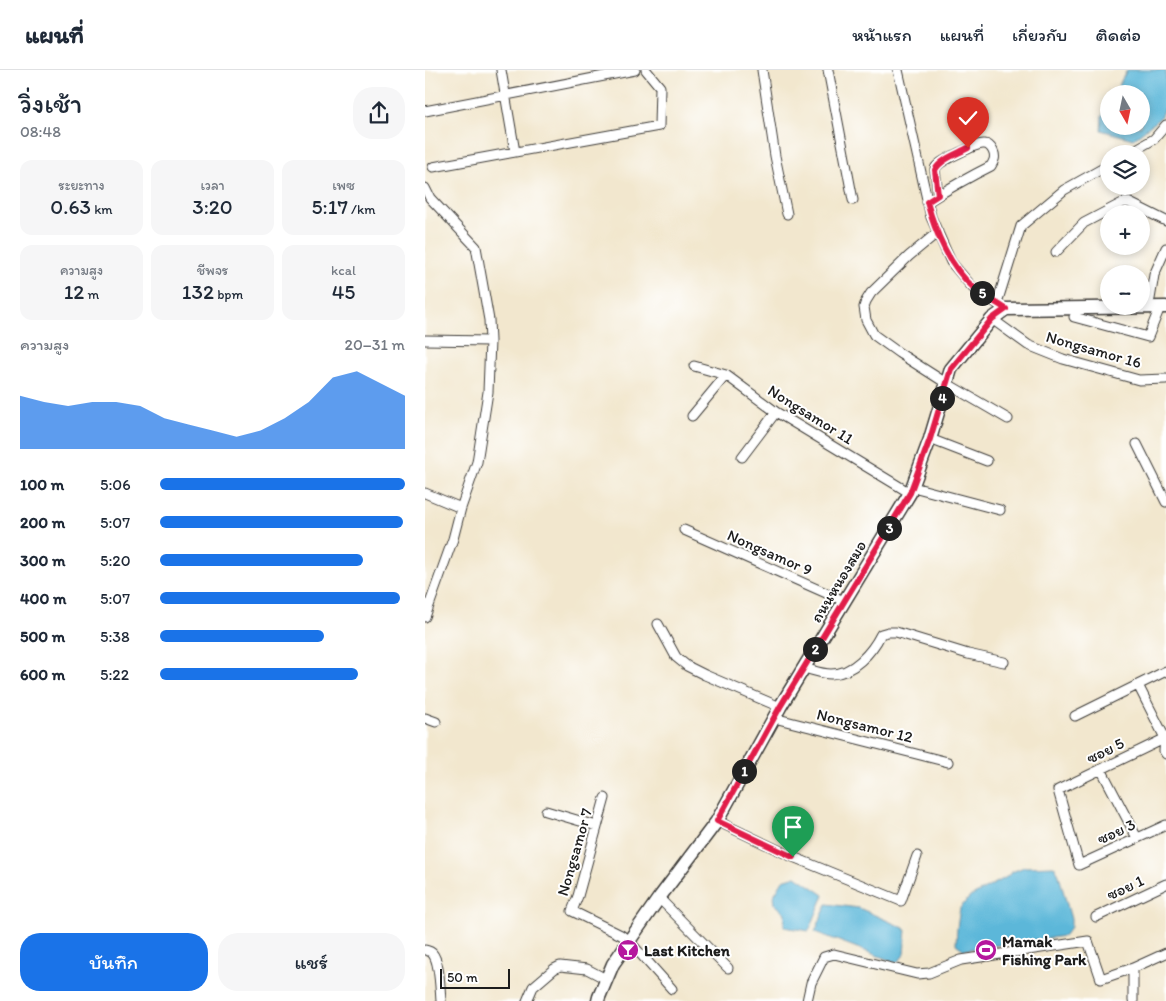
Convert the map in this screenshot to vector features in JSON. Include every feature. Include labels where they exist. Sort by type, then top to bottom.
[{"type":"street","points":[[501,70],[515,152]]},
{"type":"street","points":[[425,111],[635,70]]},
{"type":"street","points":[[433,167],[659,126],[660,87],[647,70]]},
{"type":"street","points":[[762,70],[775,156],[787,214]]},
{"type":"street","points":[[828,70],[853,200]]},
{"type":"street","points":[[898,70],[931,217],[951,262],[973,288],[1001,306],[1100,307]]},
{"type":"street","points":[[1144,145],[1154,139],[1166,125]]},
{"type":"street","points":[[927,202],[991,166],[995,160],[993,151],[988,145],[982,143],[968,148],[936,167],[938,195]]},
{"type":"street","points":[[1001,306],[1021,226],[1064,190],[1100,170]]},
{"type":"street","points":[[425,188],[430,198],[476,247],[489,320],[490,342],[487,392],[477,462],[461,508],[453,539],[425,617]]},
{"type":"street","points":[[1056,252],[1084,223],[1126,201],[1166,222]]},
{"type":"street","points":[[938,232],[909,256],[871,293],[864,307],[866,320],[874,335],[946,383],[1008,419]]},
{"type":"street","points":[[1150,299],[1155,275],[1166,248]]},
{"type":"street","name":"ถนนหนองสมอ","points":[[599,1001],[613,964],[659,898],[717,821],[777,712],[911,490],[930,439],[951,369],[1001,306]]},
{"type":"street","points":[[1073,316],[1148,337],[1163,307],[1150,307]]},
{"type":"street","name":"Nongsamor 16","points":[[992,319],[1028,346],[1063,360],[1139,380],[1166,379]]},
{"type":"street","points":[[425,340],[490,342]]},
{"type":"street","name":"Nongsamor 11","points":[[694,366],[726,375],[776,412],[911,490],[1000,510]]},
{"type":"street","points":[[692,416],[726,375]]},
{"type":"street","points":[[742,457],[776,412]]},
{"type":"street","points":[[930,439],[987,461]]},
{"type":"street","points":[[1137,444],[1166,502]]},
{"type":"street","points":[[425,494],[461,508]]},
{"type":"street","name":"Nongsamor 9","points":[[684,530],[844,601]]},
{"type":"street","name":"Nongsamor 12","points":[[658,624],[676,657],[687,666],[777,712],[949,762]]},
{"type":"street","points":[[803,668],[829,674],[839,673],[867,656],[881,634],[889,632],[896,632],[968,654],[1004,662]]},
{"type":"street","points":[[1075,716],[1166,671]]},
{"type":"street","points":[[1138,685],[1165,739],[1166,754]]},
{"type":"street","points":[[425,718],[436,722]]},
{"type":"street","name":"ซอย 5","points":[[1079,866],[1058,790],[1165,739]]},
{"type":"street","points":[[1101,769],[1137,838]]},
{"type":"street","name":"Nongsamor 7","points":[[605,798],[579,896],[572,911],[621,935],[629,941]]},
{"type":"street","points":[[546,811],[597,826]]},
{"type":"street","points":[[717,821],[793,857],[901,902],[917,856]]},
{"type":"street","name":"ซอย 3","points":[[1079,866],[1166,825]]},
{"type":"street","name":"ซอย 1","points":[[1096,917],[1166,884]]},
{"type":"street","points":[[659,898],[728,968]]},
{"type":"street","points":[[629,941],[672,988]]},
{"type":"street","points":[[807,1001],[811,983],[824,957],[834,954],[917,974],[929,973],[961,960],[1088,941],[1101,979],[1133,968],[1166,953]]},
{"type":"street","points":[[425,950],[433,954],[435,958],[438,968],[441,1001]]},
{"type":"street","points":[[527,1001],[533,987],[560,966],[587,969],[606,979]]},
{"type":"street","points":[[1133,968],[1133,1001]]},
{"type":"water","points":[[1127,70],[1166,70],[1166,104],[1160,118],[1150,126],[1150,85],[1119,85]]},
{"type":"water","points":[[1119,135],[1138,135],[1133,139]]},
{"type":"water","points":[[1054,866],[1058,872],[1071,919],[1071,927],[1064,936],[964,950],[956,944],[960,908],[970,897],[1024,867]]},
{"type":"water","points":[[796,876],[824,895],[809,931],[784,927],[785,913],[775,904],[774,895],[783,880]]},
{"type":"water","points":[[827,904],[859,908],[906,929],[904,955],[897,963],[815,932]]},
{"type":"place","name":"Last Kitchen","points":[[628,950]]},
{"type":"place","name":"Mamak Fishing Park","points":[[986,950]]},
{"type":"route","points":[[793,857],[717,821],[780,707],[910,493],[930,439],[951,369],[992,319],[1006,309],[973,288],[951,262],[931,217],[927,202],[938,195],[936,167],[968,148]]}]
